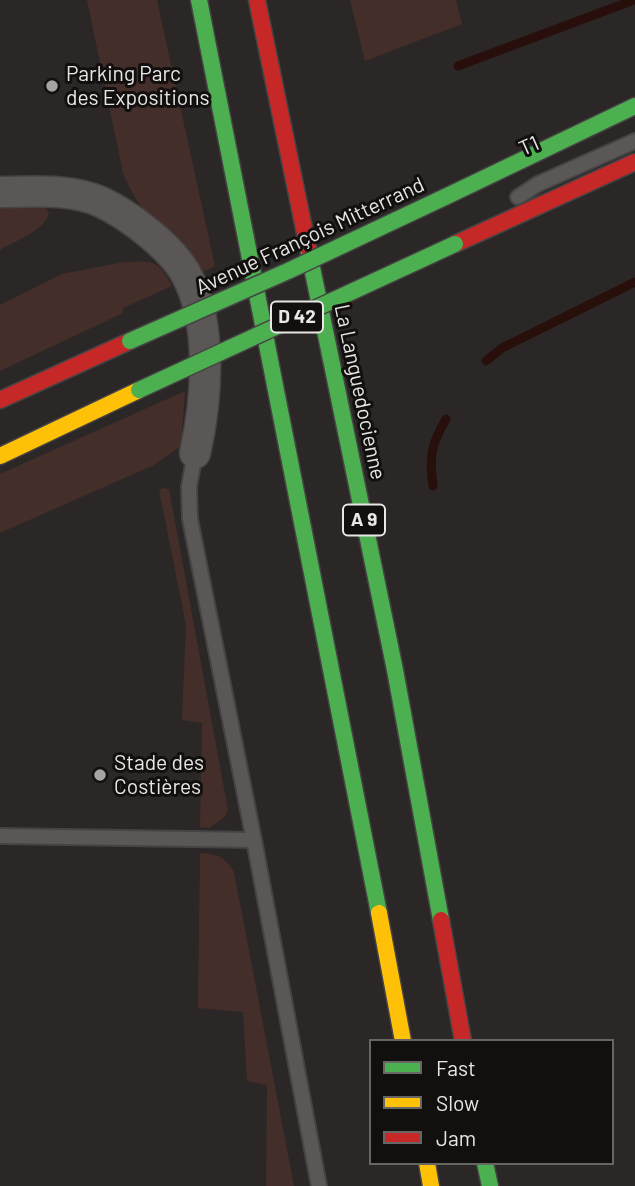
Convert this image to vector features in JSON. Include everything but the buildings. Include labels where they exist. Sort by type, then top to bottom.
[{"type":"main road","points":[[199,0],[330,656],[403,1039]]},
{"type":"main road","name":"La Languedocienne","points":[[257,0],[396,670],[463,1039]]},
{"type":"main road","name":"Avenue François Mitterrand","points":[[0,400],[443,203],[635,106]]},
{"type":"main road","name":"D 42","points":[[0,456],[136,384],[453,237],[635,162]]},
{"type":"main road","points":[[427,1165],[431,1186]]},
{"type":"main road","points":[[485,1165],[490,1186]]},
{"type":"street","points":[[0,192],[65,193],[100,201],[136,223],[176,257],[197,301],[202,332],[205,389],[203,416],[195,453]]},
{"type":"lane","name":"T1","points":[[443,203],[635,121]]},
{"type":"lane","name":"T1","points":[[453,237],[538,184],[635,141]]},
{"type":"lane","points":[[0,413],[124,358]]},
{"type":"lane","points":[[85,400],[136,384]]},
{"type":"lane","points":[[195,453],[188,487],[190,519],[319,1186]]},
{"type":"lane","points":[[0,836],[254,840]]},
{"type":"shaded area","points":[[87,0],[157,0],[215,266],[201,273],[167,239],[147,214],[123,173]]},
{"type":"shaded area","points":[[350,0],[456,0],[462,24],[365,61]]},
{"type":"shaded area","points":[[0,206],[45,208],[49,213],[36,230],[0,250]]},
{"type":"shaded area","points":[[124,262],[148,262],[158,266],[172,286],[123,308],[123,313],[0,371],[0,305],[62,274]]},
{"type":"shaded area","points":[[185,391],[181,446],[154,465],[0,533],[0,474]]},
{"type":"shaded area","points":[[169,489],[228,810],[225,817],[209,828],[200,827],[202,723],[182,720],[186,625],[159,490]]},
{"type":"shaded area","points":[[200,853],[220,857],[234,872],[294,1186],[266,1186],[267,1085],[247,1081],[243,1012],[198,1008]]},
{"type":"waterway","points":[[458,66],[634,0]]},
{"type":"waterway","points":[[486,361],[502,348],[635,282]]},
{"type":"waterway","points":[[433,486],[432,451],[446,419]]},
{"type":"traffic: fast","points":[[199,0],[379,913]]},
{"type":"traffic: fast","points":[[445,197],[635,106]]},
{"type":"traffic: fast","points":[[130,341],[445,197]]},
{"type":"traffic: fast","points":[[139,390],[455,244]]},
{"type":"traffic: fast","points":[[308,248],[395,670],[441,920]]},
{"type":"traffic: fast","points":[[485,1165],[490,1186]]},
{"type":"traffic: slow","points":[[0,456],[139,390]]},
{"type":"traffic: slow","points":[[379,913],[403,1039]]},
{"type":"traffic: slow","points":[[427,1165],[431,1186]]},
{"type":"traffic: jam","points":[[257,0],[308,248]]},
{"type":"traffic: jam","points":[[455,244],[635,162]]},
{"type":"traffic: jam","points":[[0,400],[130,341]]},
{"type":"traffic: jam","points":[[441,920],[463,1039]]},
{"type":"place","name":"Parking Parc des Expositions","points":[[52,86]]},
{"type":"place","name":"Stade des Costières","points":[[100,775]]}]
